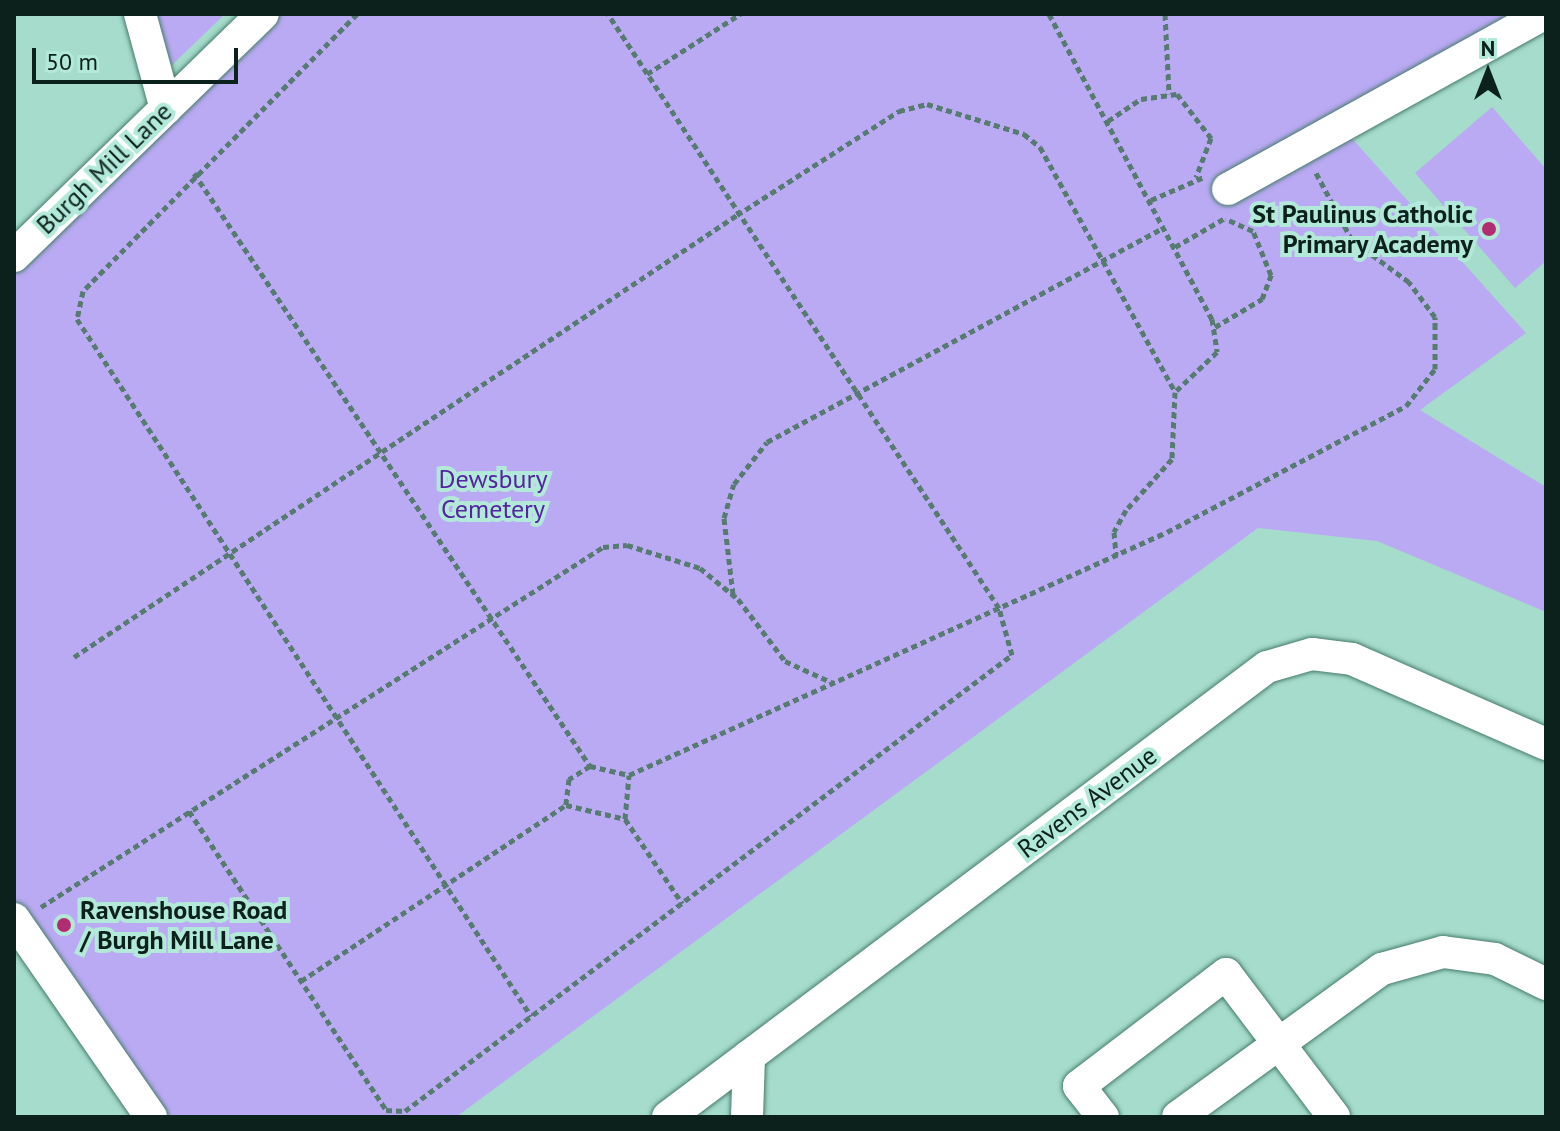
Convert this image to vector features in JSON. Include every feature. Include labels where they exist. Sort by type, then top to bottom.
[{"type":"street","points":[[140,14],[166,109]]},
{"type":"street","name":"Burgh Mill Lane","points":[[14,256],[263,14]]},
{"type":"street","points":[[1226,204],[1306,144],[1544,14]]},
{"type":"street","name":"Ravens Avenue","points":[[668,1117],[1267,667],[1312,654],[1352,659],[1546,744]]},
{"type":"street","points":[[15,921],[151,1117]]},
{"type":"street","points":[[1178,1117],[1382,969],[1443,952],[1495,959],[1546,984]]},
{"type":"street","points":[[1103,1117],[1079,1086],[1226,974],[1334,1117]]},
{"type":"street","points":[[747,1117],[749,1056]]},
{"type":"path","points":[[357,14],[194,173],[83,291],[77,319],[531,1016]]},
{"type":"path","points":[[189,811],[386,1110],[405,1111],[1012,655],[999,608],[851,392],[608,14]]},
{"type":"path","points":[[647,74],[740,14]]},
{"type":"path","points":[[1049,14],[1151,200],[1162,228],[1175,247],[1215,327],[1217,352],[1175,392]]},
{"type":"path","points":[[1165,14],[1169,94]]},
{"type":"path","points":[[1108,121],[1141,99],[1169,94],[1188,102],[1211,138],[1196,177]]},
{"type":"path","points":[[74,657],[378,448],[737,215],[899,111],[927,104],[1024,134],[1040,147],[1175,392],[1172,459],[1126,510],[1114,532],[1116,555]]},
{"type":"path","points":[[194,173],[590,766],[629,775],[1275,481],[1406,406],[1435,369],[1435,317],[1409,282],[1352,240],[1323,193],[1306,144]]},
{"type":"path","points":[[1151,200],[1196,177],[1218,178],[1226,204],[1253,231],[1271,275],[1262,299],[1215,327]]},
{"type":"path","points":[[1175,247],[1226,204]]},
{"type":"path","points":[[733,595],[724,518],[734,484],[767,442],[851,392],[1162,228]]},
{"type":"path","points":[[15,921],[574,561],[627,545],[700,568],[733,595],[785,661],[833,683]]},
{"type":"path","points":[[566,805],[569,779],[590,766]]},
{"type":"path","points":[[629,775],[625,819],[682,903]]},
{"type":"path","points":[[301,981],[566,805],[625,819]]},
{"type":"green space","points":[[148,14],[225,14],[172,65]]},
{"type":"green space","name":"Dewsbury Cemetery","points":[[263,14],[1546,14],[1340,125],[1526,333],[1420,410],[1546,487],[1546,612],[1377,541],[1258,528],[456,1117],[151,1117],[14,919],[14,256]]},
{"type":"green space","points":[[1492,107],[1546,169],[1546,261],[1515,288],[1415,173]]},
{"type":"place","name":"St Paulinus Catholic Primary Academy","points":[[1489,229]]},
{"type":"place","name":"Ravenshouse Road / Burgh Mill Lane","points":[[64,925]]}]
